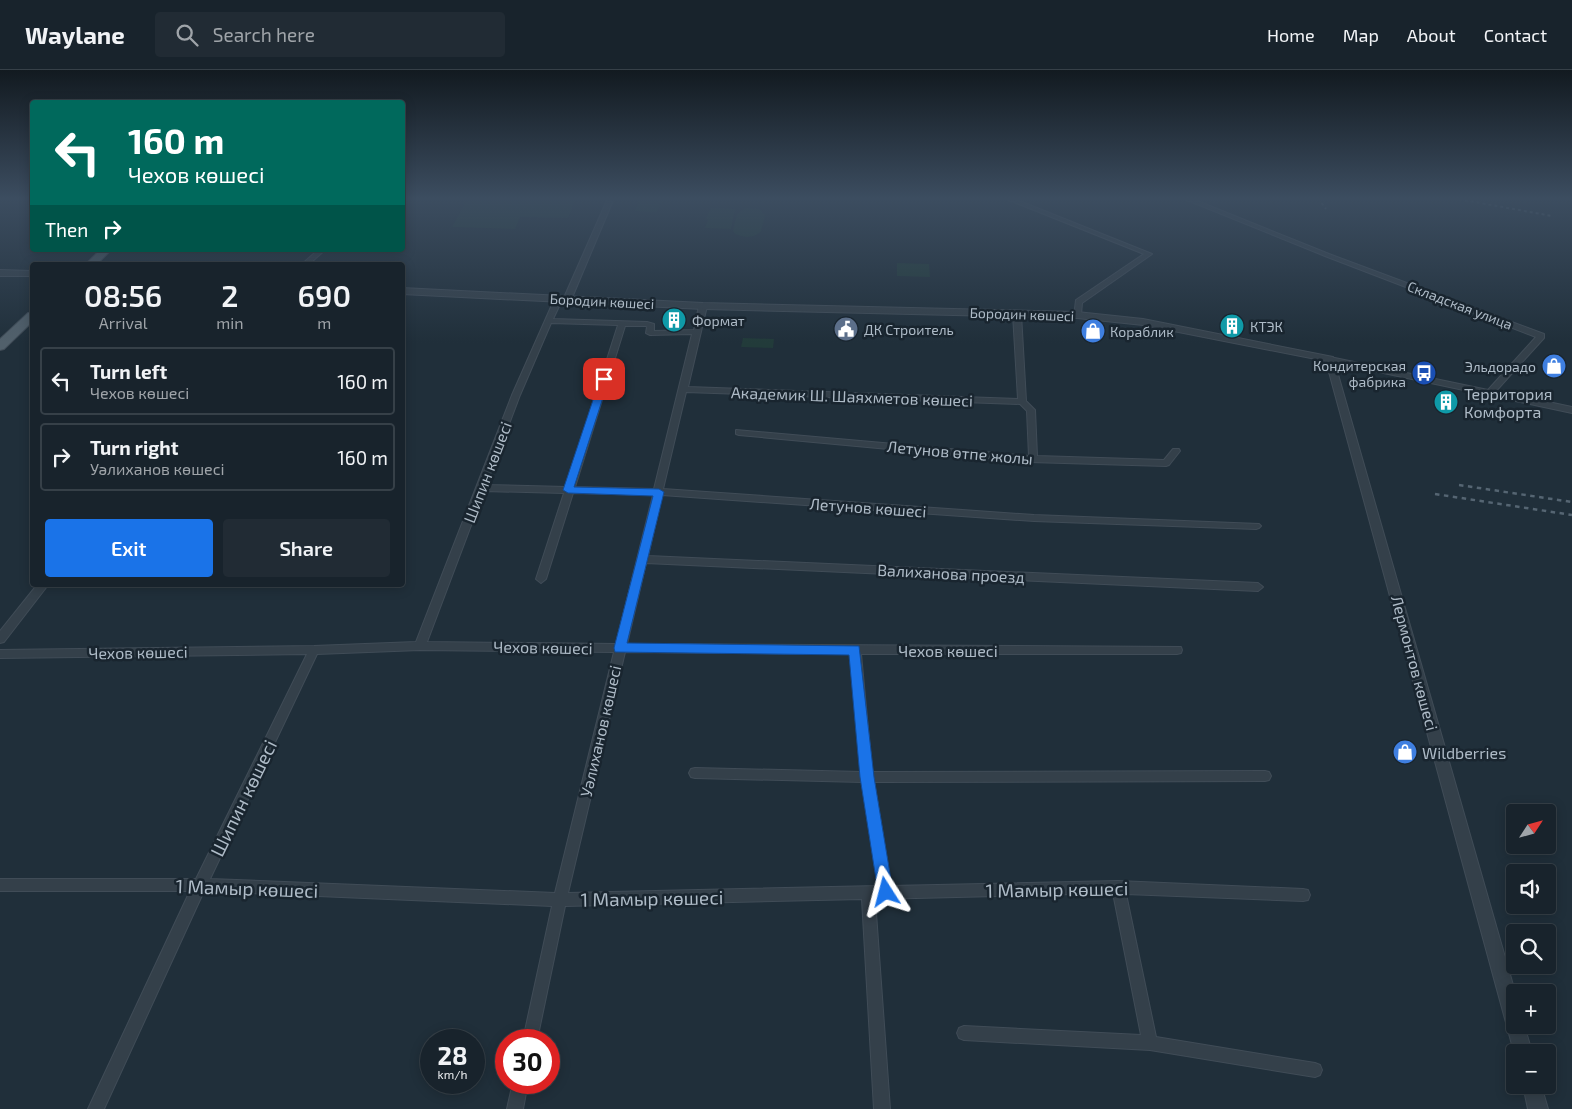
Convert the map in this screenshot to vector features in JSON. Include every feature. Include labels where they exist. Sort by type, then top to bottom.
[{"type":"main road","points":[[93,262],[104,252]]},
{"type":"main road","points":[[0,346],[30,318]]},
{"type":"street","name":"Шипин көшесі","points":[[420,646],[520,386],[588,246]]},
{"type":"street","points":[[1077,315],[1079,302],[1149,254],[1130,246]]},
{"type":"street","name":"Складская улица","points":[[1305,246],[1541,336],[1491,392]]},
{"type":"street","points":[[308,262],[320,252]]},
{"type":"street","points":[[0,273],[30,274]]},
{"type":"street","name":"Бородин көшесі","points":[[405,291],[702,306],[1077,315],[1143,322],[1572,410]]},
{"type":"street","name":"Уәлиханов көшесі","points":[[532,1029],[560,900],[702,306]]},
{"type":"street","points":[[1017,314],[1022,402],[1030,410],[1033,459]]},
{"type":"street","points":[[550,321],[650,325],[652,328],[650,333],[696,332]]},
{"type":"street","points":[[541,578],[622,323]]},
{"type":"street","name":"Лермонтов көшесі","points":[[1330,359],[1506,993]]},
{"type":"street","name":"Академик Ш. Шаяхметов көшесі","points":[[683,389],[1022,402]]},
{"type":"street","name":"Летунов өтпе жолы","points":[[739,432],[1033,459],[1166,463],[1176,451]]},
{"type":"street","name":"Летунов көшесі","points":[[481,488],[659,492],[1034,518],[1256,526]]},
{"type":"street","name":"Валиханова проезд","points":[[643,559],[1258,588]]},
{"type":"street","points":[[0,639],[41,587]]},
{"type":"street","name":"Чехов көшесі","points":[[0,654],[314,650],[420,646],[855,650],[1177,650]]},
{"type":"street","name":"Шипин көшесі","points":[[96,1109],[200,885],[314,650]]},
{"type":"street","points":[[855,650],[867,777],[886,892]]},
{"type":"street","points":[[695,773],[867,777],[1265,776]]},
{"type":"street","name":"1 Мамыр көшесі","points":[[0,885],[200,885],[560,900],[1118,888],[1303,895]]},
{"type":"street","points":[[1118,888],[1150,1043]]},
{"type":"street","points":[[868,893],[882,1109]]},
{"type":"street","points":[[964,1033],[1150,1043],[1315,1070]]},
{"type":"street","points":[[515,1109],[518,1094]]},
{"type":"street","points":[[1534,1094],[1538,1109]]},
{"type":"green space","points":[[897,263],[929,264],[930,277],[897,276]]},
{"type":"green space","points":[[743,338],[774,339],[773,348],[741,347]]},
{"type":"railway","points":[[1459,485],[1572,502]]},
{"type":"railway","points":[[1435,494],[1572,515]]},
{"type":"place","name":"Формат","points":[[674,320]]},
{"type":"place","name":"КТЭК","points":[[1232,326]]},
{"type":"place","name":"ДК Строитель","points":[[846,329]]},
{"type":"place","name":"Кораблик","points":[[1093,331]]},
{"type":"place","name":"Эльдорадо","points":[[1554,366]]},
{"type":"place","name":"Кондитерская фабрика","points":[[1424,373]]},
{"type":"place","name":"Территория Комфорта","points":[[1446,402]]},
{"type":"place","name":"Wildberries","points":[[1405,752]]},
{"type":"route","points":[[604,379],[568,490],[659,492],[620,648],[855,650],[867,777],[886,892]]}]
